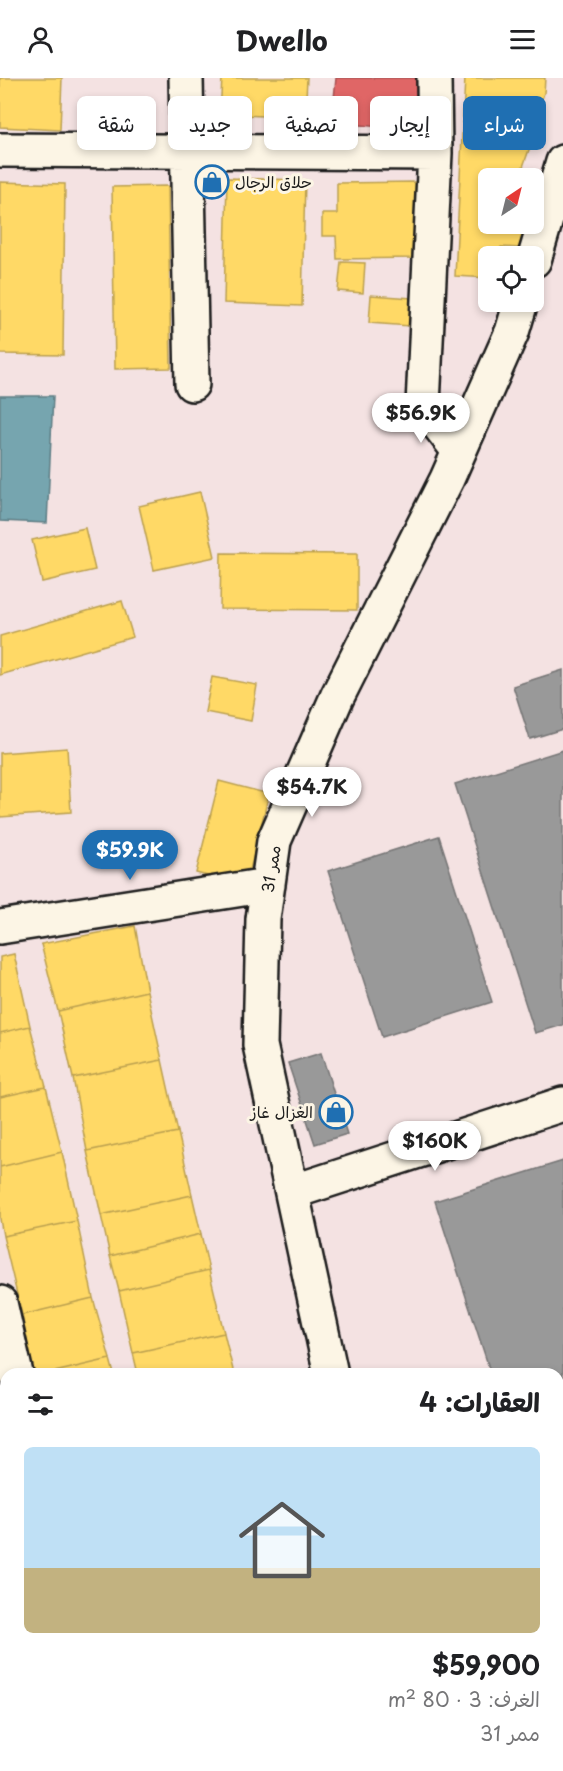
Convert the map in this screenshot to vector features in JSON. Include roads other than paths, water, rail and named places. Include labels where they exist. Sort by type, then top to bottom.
[{"type":"street","points":[[186,78],[192,384]]},
{"type":"street","points":[[434,78],[435,153],[423,405],[459,451]]},
{"type":"street","points":[[0,150],[435,153]]},
{"type":"street","points":[[538,246],[563,162]]},
{"type":"street","name":"ممر 31","points":[[330,1368],[260,1045],[263,919],[274,841],[337,697],[459,451],[512,332],[518,312]]},
{"type":"street","points":[[0,927],[268,885]]},
{"type":"street","points":[[292,1192],[563,1104]]},
{"type":"street","points":[[0,1303],[15,1368]]},
{"type":"place","name":"حلاق الرجال","points":[[212,182]]},
{"type":"place","name":"الغزال غاز","points":[[336,1112]]}]
